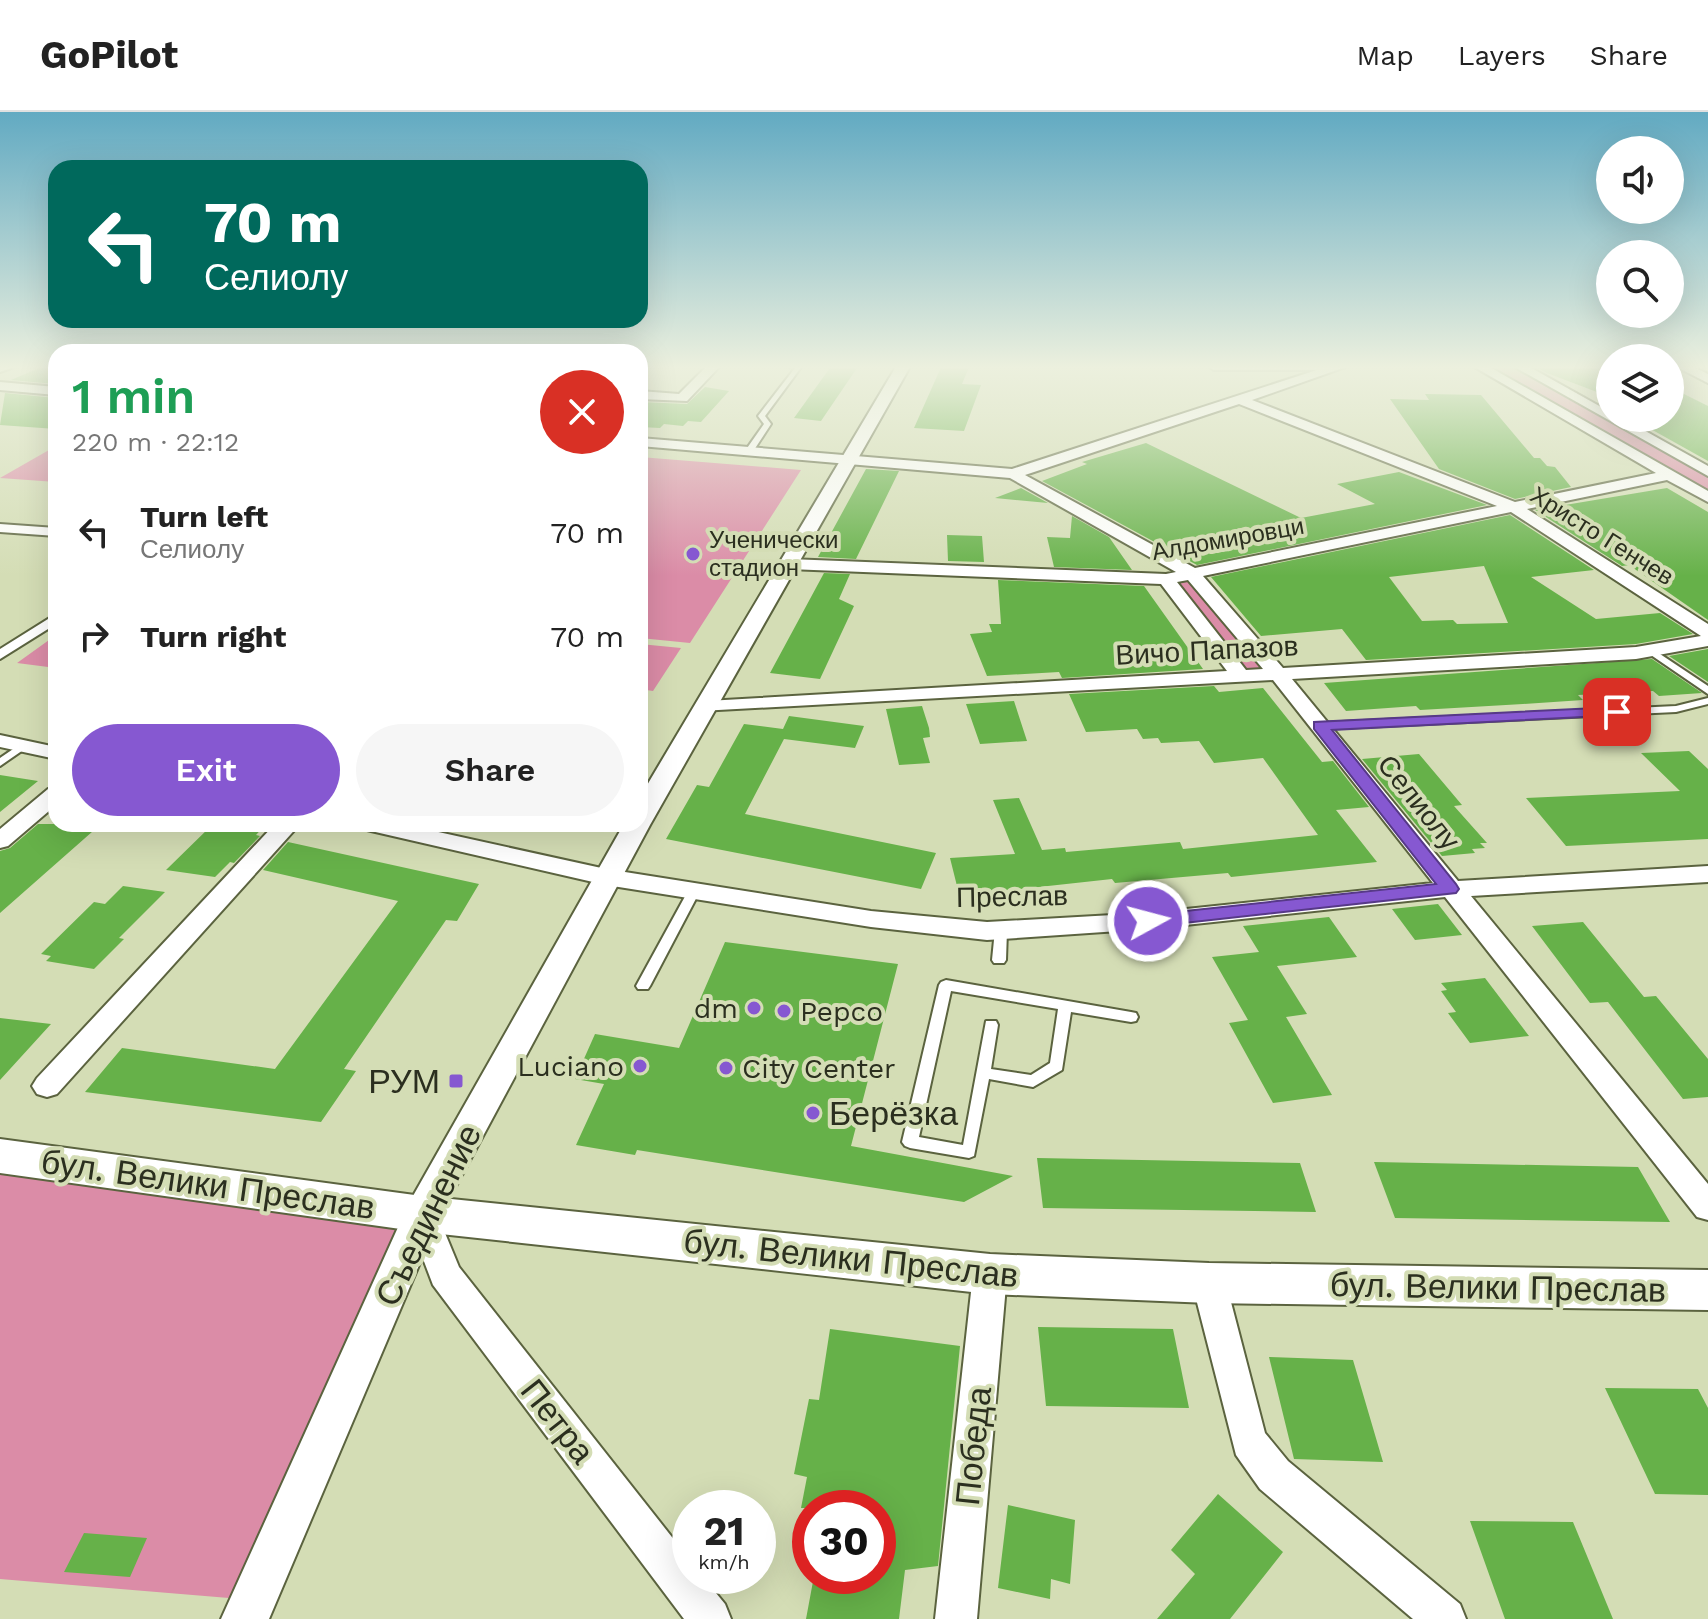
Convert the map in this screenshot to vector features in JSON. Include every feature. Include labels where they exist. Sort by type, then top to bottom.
[{"type":"main road","name":"бул. Велики Преслав","points":[[0,1156],[422,1214],[990,1274],[1209,1283],[1708,1290]]},
{"type":"street","name":"Съединение","points":[[648,807],[863,435]]},
{"type":"street","points":[[1013,474],[1135,435]]},
{"type":"street","name":"Христо Генчев","points":[[1330,435],[1513,507],[1708,632]]},
{"type":"street","points":[[1600,435],[1708,497]]},
{"type":"street","points":[[1642,435],[1708,472]]},
{"type":"street","name":"Селиолу","points":[[648,443],[1013,474],[1191,573],[1278,674],[1708,1207]]},
{"type":"street","name":"Алдомировци","points":[[789,564],[1166,579],[1669,475]]},
{"type":"street","points":[[0,528],[48,531]]},
{"type":"street","points":[[1166,579],[1241,676]]},
{"type":"street","points":[[0,655],[48,623]]},
{"type":"street","name":"Вичо Папазов","points":[[707,707],[1651,651],[1708,640]]},
{"type":"street","points":[[0,741],[48,751]]},
{"type":"street","points":[[0,841],[48,801]]},
{"type":"street","points":[[47,1086],[281,832]]},
{"type":"street","name":"Преслав","points":[[406,832],[606,877],[871,919],[987,931],[1148,921],[1450,889],[1708,874]]},
{"type":"street","name":"Съединение","points":[[245,1619],[422,1214],[633,832]]},
{"type":"street","name":"Петра","points":[[422,1214],[445,1275],[710,1619]]},
{"type":"street","name":"Победа","points":[[956,1619],[990,1274]]},
{"type":"street","points":[[1209,1283],[1249,1442],[1274,1475],[1445,1619]]},
{"type":"lane","points":[[749,451],[760,435]]},
{"type":"lane","points":[[1651,651],[1708,691]]},
{"type":"lane","points":[[1320,726],[1676,709],[1708,701]]},
{"type":"lane","points":[[0,763],[22,746]]},
{"type":"lane","points":[[643,986],[694,891]]},
{"type":"lane","points":[[999,960],[1001,930]]},
{"type":"lane","points":[[991,1025],[969,1152],[910,1142],[946,985],[1131,1017]]},
{"type":"lane","points":[[983,1073],[1033,1081],[1057,1066],[1065,1005]]},
{"type":"shaded area","points":[[1600,435],[1643,435],[1708,472],[1708,497]]},
{"type":"shaded area","points":[[48,451],[48,481],[0,478]]},
{"type":"shaded area","name":"Ученически стадион","points":[[648,458],[801,470],[690,643],[648,639]]},
{"type":"shaded area","points":[[1191,573],[1278,674],[1241,676],[1166,579]]},
{"type":"shaded area","points":[[48,641],[48,667],[17,663]]},
{"type":"shaded area","points":[[648,645],[681,648],[653,691],[648,690]]},
{"type":"shaded area","points":[[0,1156],[422,1214],[253,1600],[0,1579]]},
{"type":"building","points":[[1415,435],[1515,435],[1534,458],[1555,467],[1571,487],[1515,499],[1439,469]]},
{"type":"building","points":[[1662,435],[1708,435],[1708,461]]},
{"type":"building","points":[[1146,443],[1301,518],[1375,504],[1337,484],[1399,472],[1487,505],[1197,565],[1042,481],[1087,464],[1082,462]]},
{"type":"building","points":[[866,469],[899,471],[856,559],[818,557]]},
{"type":"building","points":[[1021,488],[1048,503],[995,498]]},
{"type":"building","points":[[1667,488],[1708,512],[1708,620],[1629,565],[1622,566],[1535,510]]},
{"type":"building","points":[[1510,515],[1594,570],[1531,577],[1596,619],[1660,613],[1693,634],[1636,644],[1366,660],[1342,629],[1261,636],[1211,577]],"holes":[[[1484,566],[1508,623],[1422,621],[1389,577]]]},
{"type":"building","points":[[1072,516],[1109,537],[1132,570],[1054,567],[1047,537],[1070,538]]},
{"type":"building","points":[[947,535],[982,536],[984,562],[948,561]]},
{"type":"building","points":[[824,573],[850,574],[839,599],[854,606],[820,679],[770,673]]},
{"type":"building","points":[[998,580],[1144,586],[1203,669],[1062,678],[1059,672],[987,676],[970,634],[992,632],[989,624],[1001,624]]},
{"type":"building","points":[[1708,649],[1708,682],[1669,656]]},
{"type":"building","points":[[1652,659],[1702,693],[1659,696],[1653,691],[1578,695],[1583,700],[1523,704],[1346,711],[1324,683]]},
{"type":"building","points":[[1214,686],[1219,692],[1263,688],[1322,762],[1333,761],[1369,807],[1336,810],[1377,862],[1231,877],[1228,873],[1115,883],[1112,879],[1003,891],[1005,897],[973,899],[971,889],[958,890],[950,858],[1015,854],[993,800],[1019,798],[1042,850],[1065,848],[1066,852],[1180,842],[1183,849],[1318,835],[1263,758],[1214,763],[1199,741],[1161,743],[1158,738],[1143,739],[1137,729],[1086,732],[1069,694]]},
{"type":"building","points":[[1014,701],[1027,741],[980,744],[966,704]]},
{"type":"building","points":[[922,706],[929,728],[930,737],[923,738],[930,763],[899,765],[886,709]]},
{"type":"building","points":[[789,716],[864,726],[855,748],[784,739],[745,814],[936,853],[921,889],[666,839],[697,785],[709,787],[744,724],[783,729]]},
{"type":"building","points":[[1689,751],[1708,769],[1708,839],[1566,846],[1526,798],[1680,791],[1641,753]]},
{"type":"building","points":[[1419,754],[1462,805],[1454,806],[1487,843],[1480,843],[1485,848],[1472,849],[1475,853],[1442,856],[1362,759]]},
{"type":"building","points":[[0,775],[38,781],[0,812]]},
{"type":"building","points":[[38,824],[48,824],[48,832],[92,832],[0,913],[0,851],[10,848]]},
{"type":"building","points":[[205,832],[259,832],[256,835],[260,836],[234,863],[230,862],[215,877],[166,870]]},
{"type":"building","points":[[288,842],[479,884],[457,921],[446,920],[344,1069],[356,1071],[321,1122],[85,1092],[122,1048],[275,1069],[398,901],[263,870]]},
{"type":"building","points":[[123,886],[165,892],[119,938],[124,939],[94,969],[46,961],[51,956],[41,954],[94,902],[105,904]]},
{"type":"building","points":[[1438,904],[1462,935],[1415,940],[1392,909]]},
{"type":"building","points":[[1329,917],[1357,957],[1277,966],[1307,1014],[1286,1017],[1332,1095],[1273,1103],[1229,1023],[1248,1020],[1212,957],[1259,952],[1243,926]]},
{"type":"building","points":[[1583,922],[1644,997],[1656,996],[1708,1059],[1708,1097],[1683,1099],[1608,1002],[1590,1003],[1532,926]]},
{"type":"building","name":"City Center","points":[[725,942],[898,964],[851,1146],[1013,1176],[964,1202],[637,1150],[635,1155],[576,1145],[604,1084],[575,1079],[595,1034],[679,1048]]},
{"type":"building","points":[[1485,978],[1529,1036],[1470,1043],[1448,1013],[1456,1012],[1441,991],[1447,990],[1441,983]]},
{"type":"building","points":[[0,1018],[51,1024],[0,1080]]},
{"type":"building","points":[[1037,1158],[1300,1163],[1316,1212],[1043,1208]]},
{"type":"building","points":[[1374,1162],[1638,1167],[1670,1222],[1395,1218]]},
{"type":"building","points":[[1038,1327],[1173,1329],[1189,1408],[1046,1406]]},
{"type":"building","points":[[830,1329],[960,1346],[938,1566],[905,1570],[899,1619],[806,1619],[811,1594],[896,1594],[896,1490],[804,1490],[807,1477],[794,1474],[809,1399],[819,1400]]},
{"type":"building","points":[[1269,1357],[1353,1360],[1383,1462],[1294,1459]]},
{"type":"building","points":[[1605,1388],[1698,1389],[1708,1408],[1708,1495],[1655,1494]]},
{"type":"building","points":[[1218,1494],[1283,1552],[1230,1619],[1157,1619],[1195,1574],[1171,1550]]},
{"type":"building","points":[[1008,1505],[1075,1520],[1070,1584],[1051,1579],[1050,1599],[998,1588]]},
{"type":"building","points":[[1470,1521],[1573,1522],[1613,1619],[1505,1619]]},
{"type":"building","points":[[84,1533],[147,1538],[130,1577],[64,1572]]},
{"type":"place","name":"Ученически стадион","points":[[693,554]]},
{"type":"place","name":"dm","points":[[754,1008]]},
{"type":"place","name":"Pepco","points":[[784,1011]]},
{"type":"place","name":"Luciano","points":[[640,1066]]},
{"type":"place","name":"City Center","points":[[726,1068]]},
{"type":"place","name":"РУМ","points":[[456,1081]]},
{"type":"place","name":"Берёзка","points":[[813,1113]]},
{"type":"route","points":[[1148,921],[1450,889],[1320,726],[1617,712]]}]
